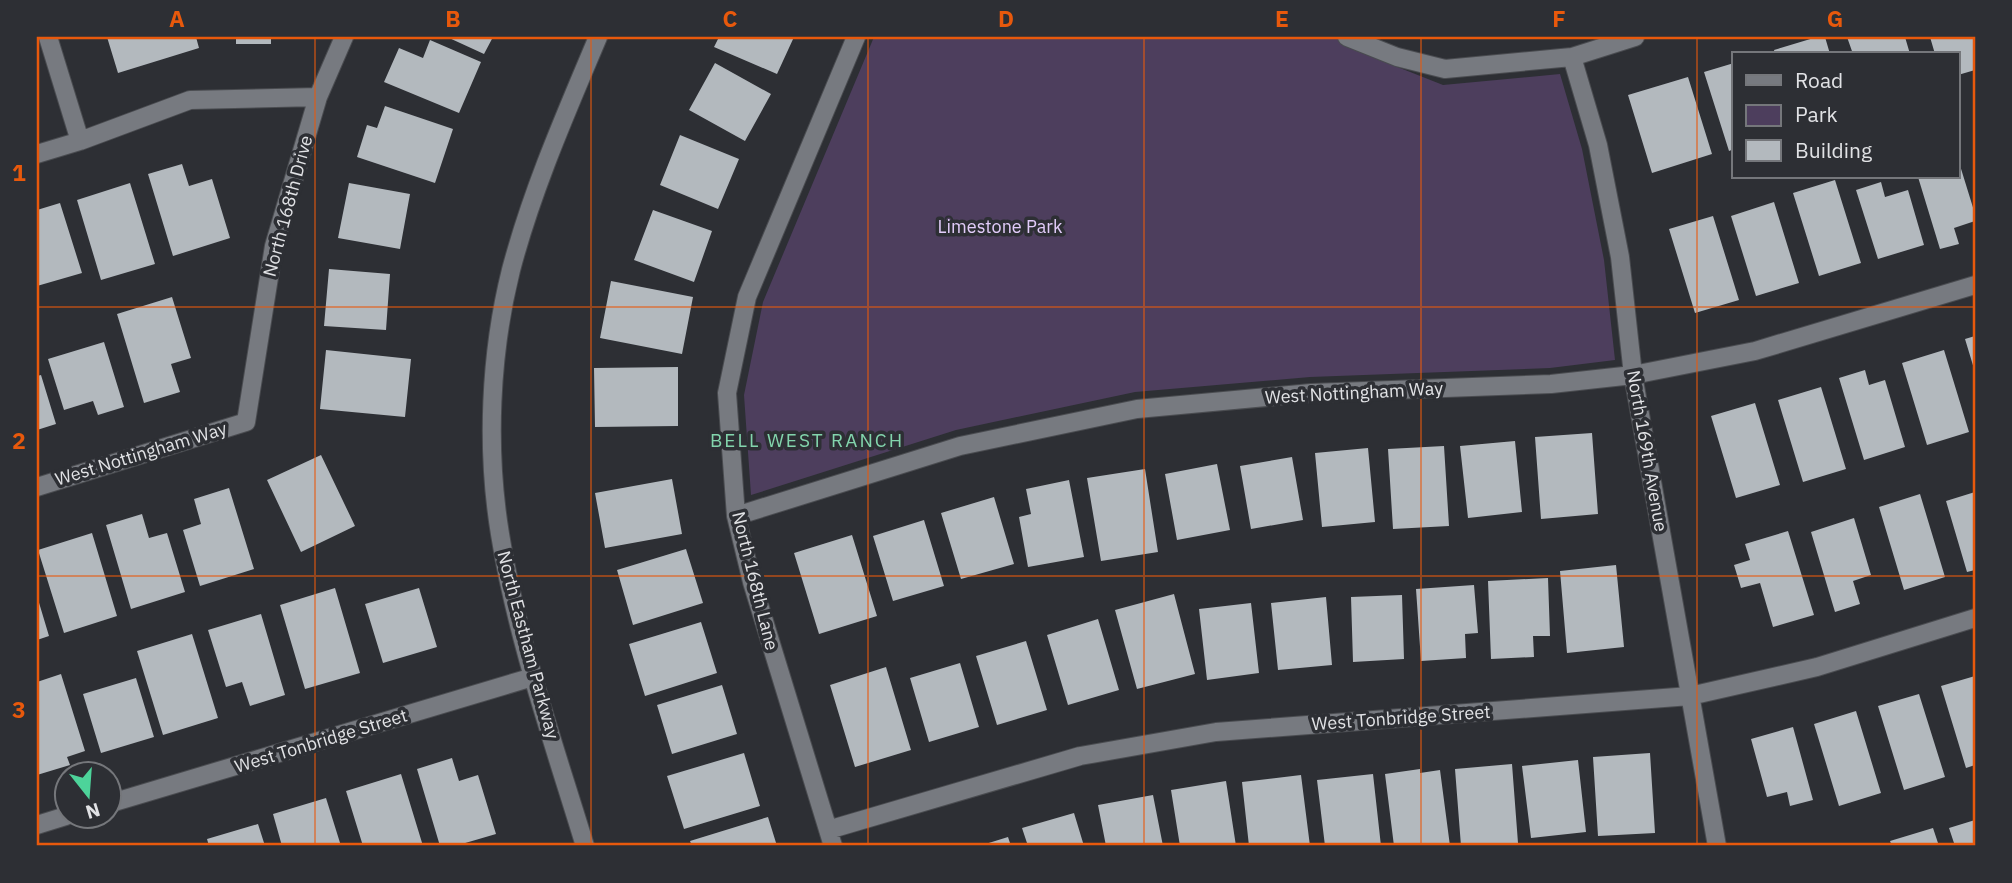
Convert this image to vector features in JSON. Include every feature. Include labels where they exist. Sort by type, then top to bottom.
[{"type":"street","points":[[48,37],[80,141]]},
{"type":"street","name":"North 168th Drive","points":[[246,422],[274,246],[318,97],[344,37]]},
{"type":"street","name":"North Eastham Parkway","points":[[585,846],[533,677],[500,533],[494,473],[495,379],[501,323],[511,271],[545,168],[598,37]]},
{"type":"street","name":"North 168th Lane","points":[[830,838],[752,583],[736,516],[727,393],[747,297],[856,37]]},
{"type":"street","points":[[1347,37],[1397,57],[1445,69],[1572,57],[1635,37]]},
{"type":"street","name":"North 169th Avenue","points":[[1572,57],[1598,145],[1620,257],[1633,375],[1717,846]]},
{"type":"street","points":[[37,153],[80,141],[190,100],[318,97]]},
{"type":"street","name":"West Nottingham Way","points":[[736,516],[960,446],[1137,409],[1311,393],[1551,384],[1633,375],[1755,351],[1975,285]]},
{"type":"street","name":"West Nottingham Way","points":[[37,486],[246,422]]},
{"type":"street","name":"West Tonbridge Street","points":[[830,838],[1080,756],[1216,732],[1690,696],[1817,667],[1975,618]]},
{"type":"street","name":"West Tonbridge Street","points":[[122,800],[533,677]]},
{"type":"green space","name":"Limestone Park","points":[[874,37],[1340,37],[1357,51],[1443,85],[1560,74],[1582,149],[1604,260],[1615,360],[1550,368],[1310,377],[1135,392],[956,430],[751,495],[744,395],[763,302]]},
{"type":"building","points":[[107,37],[196,37],[199,48],[118,73]]},
{"type":"building","points":[[236,37],[271,37],[271,44],[236,44]]},
{"type":"building","points":[[447,37],[493,37],[484,54]]},
{"type":"building","points":[[719,37],[794,37],[777,74],[714,47]]},
{"type":"building","points":[[1825,37],[1829,52],[1774,52]]},
{"type":"building","points":[[1847,37],[1905,37],[1909,52],[1852,52]]},
{"type":"building","points":[[1930,37],[1975,37],[1975,70],[1960,74],[1960,52],[1934,52]]},
{"type":"building","points":[[430,40],[481,62],[459,113],[384,82],[399,48],[423,58]]},
{"type":"building","points":[[715,63],[771,94],[745,141],[689,110]]},
{"type":"building","points":[[1732,64],[1732,150],[1729,151],[1704,72]]},
{"type":"building","points":[[1688,77],[1712,154],[1652,173],[1628,95]]},
{"type":"building","points":[[385,106],[453,129],[435,183],[357,157],[367,125],[377,128]]},
{"type":"building","points":[[680,135],[739,159],[718,209],[660,185]]},
{"type":"building","points":[[182,164],[189,186],[212,179],[230,238],[173,256],[148,174]]},
{"type":"building","points":[[1960,165],[1975,221],[1954,228],[1959,244],[1940,249],[1918,178],[1960,178]]},
{"type":"building","points":[[1835,180],[1861,263],[1819,276],[1793,193]]},
{"type":"building","points":[[1881,182],[1885,197],[1908,190],[1924,245],[1878,259],[1856,190]]},
{"type":"building","points":[[130,183],[155,264],[101,280],[77,200]]},
{"type":"building","points":[[349,183],[410,194],[400,249],[338,238]]},
{"type":"building","points":[[1774,202],[1799,283],[1756,296],[1731,216]]},
{"type":"building","points":[[60,203],[82,273],[37,286],[37,210]]},
{"type":"building","points":[[653,210],[712,231],[694,282],[634,260]]},
{"type":"building","points":[[1713,216],[1739,300],[1695,313],[1669,229]]},
{"type":"building","points":[[329,269],[390,274],[386,330],[324,326]]},
{"type":"building","points":[[611,281],[693,297],[682,354],[600,338]]},
{"type":"building","points":[[172,297],[191,358],[171,364],[180,392],[144,403],[117,314]]},
{"type":"building","points":[[1975,336],[1975,372],[1965,339]]},
{"type":"building","points":[[104,342],[124,407],[98,415],[93,401],[64,410],[48,359]]},
{"type":"building","points":[[326,350],[411,359],[405,417],[320,409]]},
{"type":"building","points":[[1944,350],[1969,432],[1927,445],[1902,363]]},
{"type":"building","points":[[678,367],[678,426],[595,427],[594,368]]},
{"type":"building","points":[[1865,370],[1869,385],[1885,380],[1905,447],[1864,460],[1839,378]]},
{"type":"building","points":[[41,375],[56,424],[37,430],[37,376]]},
{"type":"building","points":[[1821,387],[1846,469],[1803,482],[1778,400]]},
{"type":"building","points":[[1755,403],[1780,485],[1736,498],[1711,416]]},
{"type":"building","points":[[1592,433],[1598,514],[1541,519],[1535,437]]},
{"type":"building","points":[[1515,441],[1522,512],[1468,518],[1460,446]]},
{"type":"building","points":[[1444,446],[1449,526],[1393,529],[1388,449]]},
{"type":"building","points":[[1368,448],[1375,522],[1322,527],[1315,453]]},
{"type":"building","points":[[321,455],[355,526],[301,552],[267,480]]},
{"type":"building","points":[[1292,457],[1303,520],[1251,529],[1240,466]]},
{"type":"building","points":[[1217,464],[1230,530],[1177,540],[1165,474]]},
{"type":"building","points":[[1145,469],[1158,552],[1101,561],[1087,478]]},
{"type":"building","points":[[672,479],[682,534],[605,548],[595,493]]},
{"type":"building","points":[[1069,480],[1084,557],[1028,567],[1019,517],[1031,514],[1026,489]]},
{"type":"building","points":[[229,488],[254,569],[200,586],[183,530],[201,524],[194,499]]},
{"type":"building","points":[[1975,492],[1975,570],[1967,572],[1946,501]]},
{"type":"building","points":[[1920,494],[1945,577],[1904,590],[1879,507]]},
{"type":"building","points":[[994,497],[1014,564],[961,579],[941,513]]},
{"type":"building","points":[[142,514],[149,538],[167,533],[185,592],[131,609],[106,525]]},
{"type":"building","points":[[1854,518],[1871,575],[1853,581],[1860,604],[1835,612],[1811,532]]},
{"type":"building","points":[[924,520],[944,586],[893,601],[873,536]]},
{"type":"building","points":[[1788,531],[1814,615],[1773,627],[1760,583],[1741,588],[1734,565],[1750,560],[1745,544]]},
{"type":"building","points":[[92,533],[117,616],[64,633],[38,550]]},
{"type":"building","points":[[852,535],[877,616],[819,634],[794,553]]},
{"type":"building","points":[[686,549],[703,603],[633,625],[617,570]]},
{"type":"building","points":[[1616,565],[1624,647],[1567,653],[1560,571]]},
{"type":"building","points":[[1548,578],[1550,636],[1533,636],[1534,657],[1491,659],[1488,581]]},
{"type":"building","points":[[1474,585],[1478,633],[1465,634],[1466,658],[1421,661],[1416,589]]},
{"type":"building","points":[[335,588],[360,673],[305,689],[280,605]]},
{"type":"building","points":[[419,588],[437,647],[383,663],[365,604]]},
{"type":"building","points":[[1174,594],[1195,674],[1137,689],[1115,610]]},
{"type":"building","points":[[1402,595],[1404,659],[1353,662],[1351,597]]},
{"type":"building","points":[[37,596],[49,636],[37,640]]},
{"type":"building","points":[[1326,597],[1332,665],[1278,670],[1271,603]]},
{"type":"building","points":[[1251,603],[1259,673],[1207,680],[1199,609]]},
{"type":"building","points":[[261,614],[285,695],[250,706],[242,682],[226,687],[208,630]]},
{"type":"building","points":[[1098,619],[1119,690],[1068,705],[1047,635]]},
{"type":"building","points":[[701,622],[717,673],[645,696],[629,644]]},
{"type":"building","points":[[192,634],[218,718],[163,735],[137,651]]},
{"type":"building","points":[[1026,641],[1047,710],[997,725],[976,656]]},
{"type":"building","points":[[960,663],[979,727],[929,742],[910,678]]},
{"type":"building","points":[[886,667],[911,750],[855,767],[830,685]]},
{"type":"building","points":[[61,674],[85,751],[67,757],[68,760],[52,760],[52,770],[37,775],[37,682]]},
{"type":"building","points":[[1975,676],[1975,765],[1966,768],[1941,686]]},
{"type":"building","points":[[136,678],[154,737],[101,753],[83,694]]},
{"type":"building","points":[[722,685],[737,734],[672,754],[657,705]]},
{"type":"building","points":[[1919,694],[1945,777],[1904,790],[1878,706]]},
{"type":"building","points":[[1856,711],[1881,793],[1839,806],[1814,724]]},
{"type":"building","points":[[1793,727],[1813,800],[1790,806],[1787,792],[1767,797],[1751,739]]},
{"type":"building","points":[[744,753],[760,806],[684,829],[667,776]]},
{"type":"building","points":[[1650,753],[1655,833],[1598,836],[1593,757]]},
{"type":"building","points":[[452,758],[459,781],[478,775],[496,834],[455,846],[440,846],[417,769]]},
{"type":"building","points":[[1578,760],[1586,832],[1531,838],[1522,766]]},
{"type":"building","points":[[1512,764],[1518,843],[1461,846],[1455,769]]},
{"type":"building","points":[[1420,769],[1420,773],[1440,770],[1450,846],[1394,846],[1385,774]]},
{"type":"building","points":[[401,774],[423,846],[363,846],[346,791]]},
{"type":"building","points":[[1373,774],[1381,846],[1325,846],[1317,780]]},
{"type":"building","points":[[1301,775],[1310,846],[1249,846],[1242,782]]},
{"type":"building","points":[[1226,781],[1236,846],[1180,846],[1171,790]]},
{"type":"building","points":[[1153,795],[1163,846],[1106,846],[1098,805]]},
{"type":"building","points":[[326,798],[341,846],[282,846],[273,814]]},
{"type":"building","points":[[1074,813],[1084,846],[1028,846],[1022,828]]},
{"type":"building","points":[[768,817],[777,846],[692,846],[690,841]]},
{"type":"building","points":[[1975,820],[1975,846],[1955,846],[1949,828]]},
{"type":"building","points":[[258,824],[265,846],[209,846],[207,839]]},
{"type":"building","points":[[1933,828],[1939,846],[1892,846],[1890,841]]},
{"type":"building","points":[[1008,837],[1011,846],[979,846]]},
{"type":"district","name":"BELL WEST RANCH","points":[[807,440]]}]
